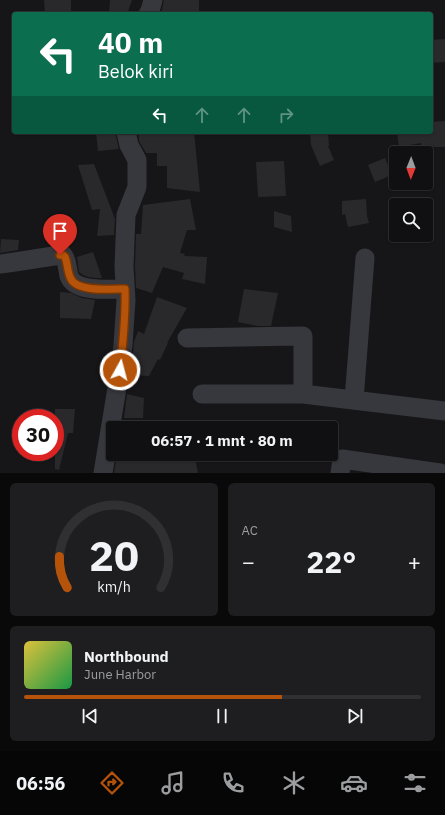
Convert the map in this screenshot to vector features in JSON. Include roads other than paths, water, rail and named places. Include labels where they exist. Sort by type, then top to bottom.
[{"type":"street","points":[[149,12],[153,0]]},
{"type":"street","points":[[103,473],[122,352],[126,300],[124,267],[126,216],[136,188],[138,169],[138,160],[129,144],[126,134]]},
{"type":"street","points":[[0,264],[63,255],[66,260],[72,282],[77,285],[90,288],[125,289]]},
{"type":"street","points":[[354,400],[365,258]]},
{"type":"street","points":[[187,338],[303,336],[302,394]]},
{"type":"street","points":[[202,394],[302,394],[445,411]]},
{"type":"street","points":[[340,473],[342,459],[440,473]]}]
